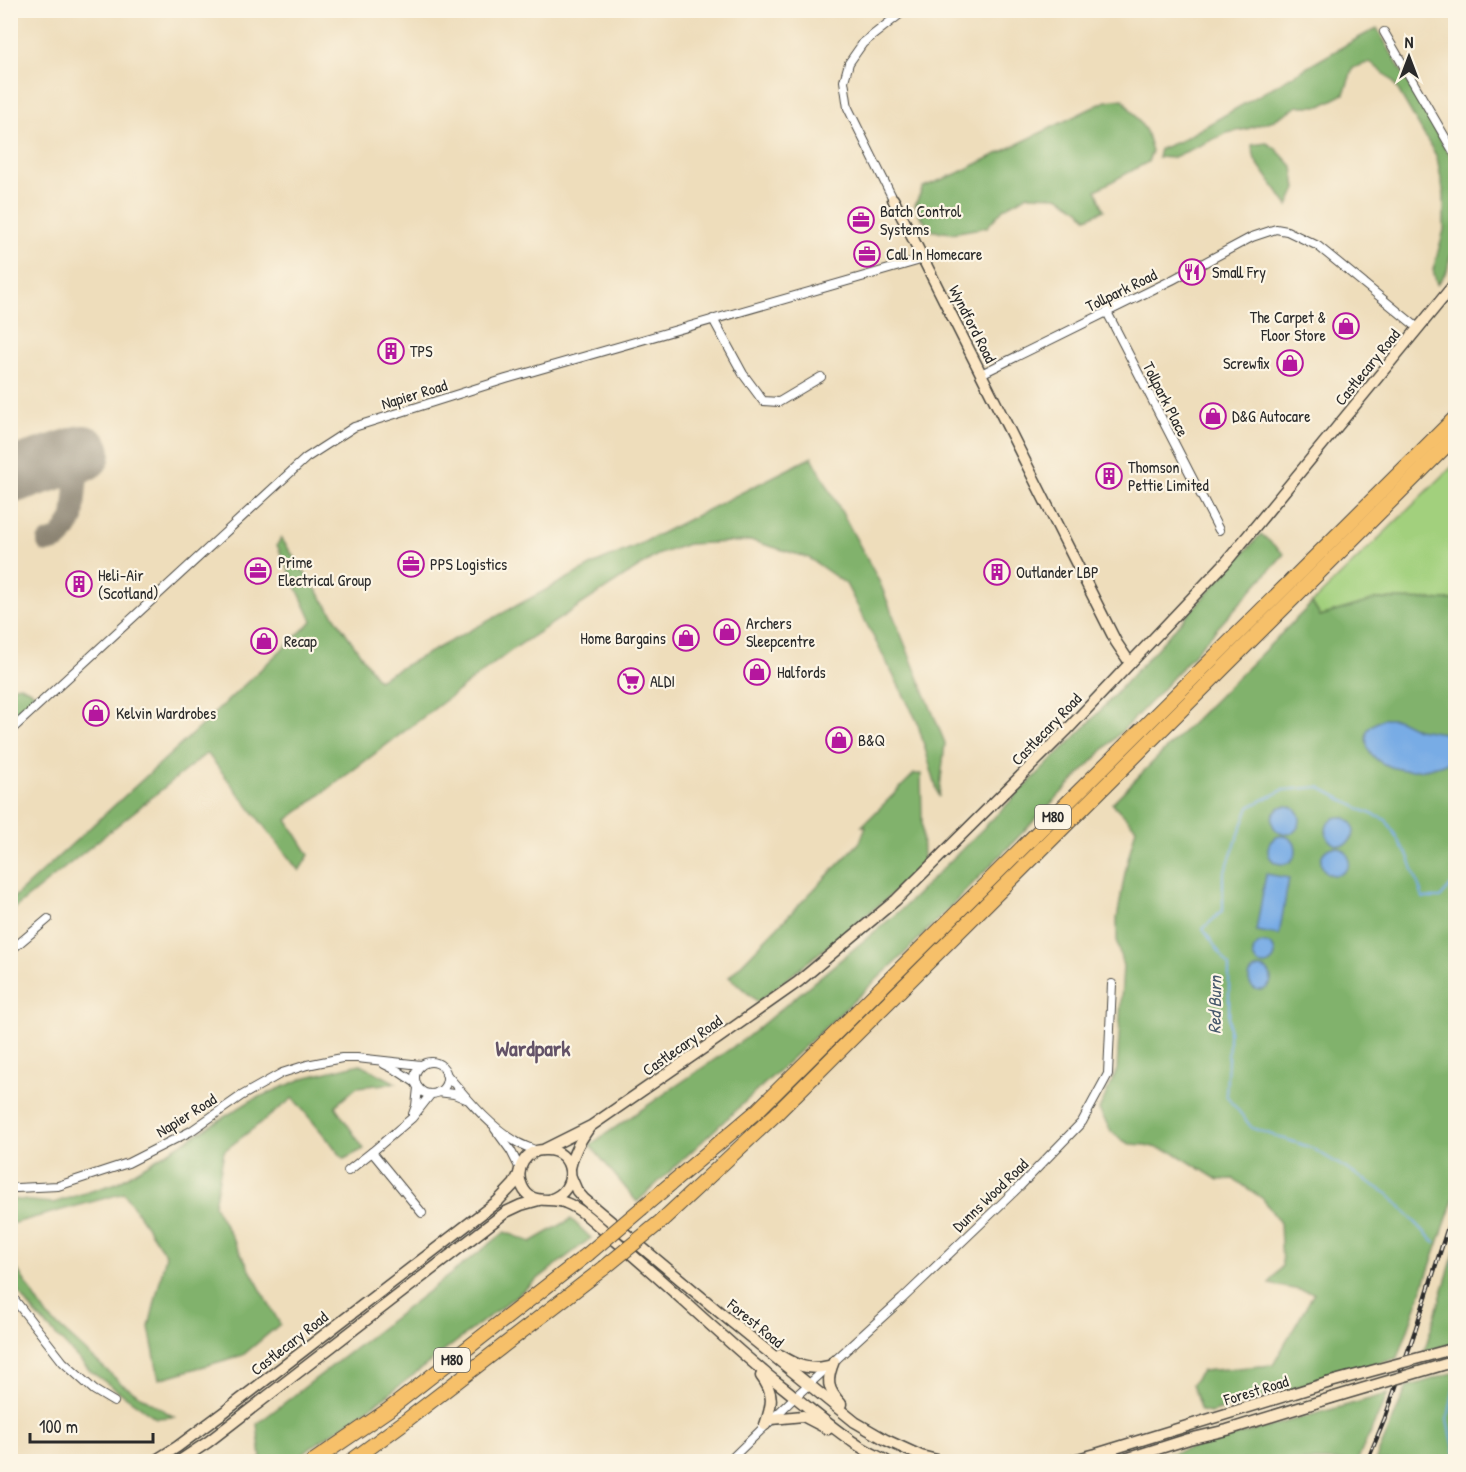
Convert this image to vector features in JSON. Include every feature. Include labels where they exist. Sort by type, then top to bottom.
[{"type":"highway","name":"M80","points":[[312,1461],[388,1410],[588,1254],[757,1111],[1455,417]]},
{"type":"highway","name":"M80","points":[[350,1461],[403,1423],[659,1223],[784,1106],[1455,436]]},
{"type":"street","name":"Wyndford Road","points":[[905,10],[863,43],[849,63],[844,81],[848,108],[1116,642],[1130,663]]},
{"type":"street","points":[[1384,32],[1455,156]]},
{"type":"street","name":"Tollpark Road","points":[[981,374],[1172,280],[1252,237],[1276,229],[1287,231],[1318,246],[1418,328]]},
{"type":"street","name":"Napier Road","points":[[10,731],[306,458],[354,426],[506,379],[924,260]]},
{"type":"street","name":"Castlecary Road","points":[[541,1150],[591,1126],[717,1040],[798,982],[903,893],[1059,739],[1227,561],[1455,282]]},
{"type":"street","name":"Tollpark Place","points":[[1107,312],[1219,530]]},
{"type":"street","points":[[713,319],[743,374],[763,401],[779,402],[820,377]]},
{"type":"street","points":[[10,951],[48,919]]},
{"type":"street","name":"Dunns Wood Road","points":[[728,1461],[1020,1186],[1082,1122],[1108,1074],[1112,984]]},
{"type":"street","name":"Napier Road","points":[[10,1187],[58,1186],[128,1163],[191,1131],[241,1096],[282,1073],[307,1065],[342,1058],[421,1065]]},
{"type":"street","name":"Napier Road","points":[[372,1060],[390,1066],[417,1085]]},
{"type":"street","points":[[412,1118],[416,1106],[415,1075],[417,1070],[421,1065],[436,1063],[442,1066],[468,1100],[491,1123],[515,1141],[558,1153],[567,1161],[570,1172],[568,1185],[564,1191],[559,1196],[544,1200],[532,1197],[526,1192],[521,1184],[520,1172],[511,1151],[491,1123]]},
{"type":"street","points":[[348,1171],[412,1118],[445,1084],[446,1074]]},
{"type":"street","points":[[417,1085],[423,1092],[454,1094],[468,1100]]},
{"type":"street","name":"Castlecary Road","points":[[570,1172],[572,1157],[591,1126]]},
{"type":"street","points":[[520,1172],[527,1156],[541,1150]]},
{"type":"street","points":[[372,1152],[422,1213]]},
{"type":"street","name":"Castlecary Road","points":[[153,1461],[177,1447],[224,1412],[498,1201],[514,1185],[520,1172]]},
{"type":"street","name":"Forest Road","points":[[570,1172],[577,1191],[584,1199],[855,1422],[886,1440],[921,1456],[945,1461]]},
{"type":"street","name":"Castlecary Road","points":[[178,1461],[208,1442],[506,1212],[521,1205],[544,1200]]},
{"type":"street","name":"Forest Road","points":[[544,1200],[566,1203],[582,1213],[657,1276],[740,1352],[795,1397],[857,1445],[888,1461]]},
{"type":"street","points":[[10,1294],[63,1362],[94,1390],[114,1402]]},
{"type":"street","points":[[754,1340],[804,1367],[816,1369],[831,1364]]},
{"type":"street","name":"Forest Road","points":[[1066,1461],[1096,1454],[1327,1383],[1455,1348]]},
{"type":"street","points":[[740,1352],[768,1385],[772,1399],[768,1422],[803,1416],[857,1445]]},
{"type":"street","name":"Forest Road","points":[[1116,1461],[1455,1361]]},
{"type":"street","points":[[831,1364],[828,1378],[833,1395],[864,1427]]},
{"type":"street","points":[[788,1368],[795,1383],[795,1397]]},
{"type":"street","points":[[808,1384],[809,1396],[823,1419]]},
{"type":"green space","points":[[1377,28],[1455,165],[1455,251],[1450,257],[1447,271],[1437,285],[1433,270],[1444,230],[1444,195],[1437,157],[1393,81],[1370,62],[1353,68],[1344,94],[1321,106],[1298,106],[1274,120],[1227,133],[1172,158],[1158,157],[1160,149],[1180,141]]},
{"type":"green space","points":[[1123,99],[1146,131],[1152,151],[1148,162],[1096,190],[1104,210],[1087,218],[1080,210],[1058,196],[1028,195],[1004,208],[987,227],[952,233],[933,231],[920,216],[915,205],[923,187],[956,174],[1106,101]]},
{"type":"green space","points":[[1267,143],[1293,167],[1296,189],[1288,206],[1255,160],[1252,145]]},
{"type":"green space","points":[[812,457],[880,583],[945,743],[939,797],[917,721],[846,584],[809,558],[753,541],[688,544],[657,555],[516,647],[287,820],[309,855],[299,871],[207,753],[11,911],[11,900],[312,621],[277,545],[281,538],[378,680],[594,564],[636,546]]},
{"type":"green space","points":[[1455,464],[1455,600],[1378,599],[1320,616],[1312,603]]},
{"type":"green space","points":[[1261,534],[1284,554],[1158,694],[902,956],[637,1202],[590,1145],[746,1038],[902,909],[1088,724]]},
{"type":"green space","points":[[1378,599],[1455,600],[1455,1195],[1398,1358],[1210,1413],[1201,1411],[1192,1384],[1202,1371],[1273,1365],[1314,1293],[1269,1284],[1282,1266],[1280,1223],[1263,1199],[1234,1179],[1218,1180],[1175,1153],[1146,1145],[1130,1144],[1122,1140],[1111,1131],[1099,1110],[1117,1070],[1123,966],[1117,944],[1117,919],[1126,867],[1136,828],[1112,803],[1312,603],[1320,616]]},
{"type":"green space","points":[[19,685],[38,695],[11,721],[11,687]]},
{"type":"green space","points":[[914,774],[921,774],[923,862],[890,896],[758,1002],[729,977],[860,842],[866,826],[862,826]]},
{"type":"green space","points":[[360,1064],[396,1083],[357,1087],[335,1106],[364,1149],[344,1159],[293,1098],[224,1151],[214,1205],[280,1324],[243,1355],[159,1379],[149,1327],[166,1255],[124,1193],[11,1224],[11,1199],[53,1203],[117,1183],[252,1100],[307,1077]]},
{"type":"green space","points":[[571,1219],[591,1238],[382,1399],[291,1461],[256,1461],[261,1458],[257,1424],[505,1232],[531,1242]]},
{"type":"green space","points":[[1455,1250],[1455,1343],[1424,1352]]},
{"type":"green space","points":[[10,1258],[47,1316],[123,1385],[174,1417],[156,1418],[90,1371],[33,1311],[11,1282]]},
{"type":"green space","points":[[1455,1372],[1455,1461],[1375,1461],[1407,1387]]},
{"type":"green space","points":[[1388,1394],[1357,1461],[1159,1461],[1158,1457]]},
{"type":"water","points":[[1383,719],[1397,719],[1417,729],[1444,733],[1455,740],[1455,753],[1451,761],[1419,770],[1406,770],[1394,768],[1379,761],[1369,750],[1366,734],[1370,727]]},
{"type":"water","points":[[1286,806],[1296,810],[1300,820],[1296,830],[1286,834],[1276,830],[1272,820],[1276,810]]},
{"type":"water","points":[[1340,817],[1350,821],[1354,831],[1350,841],[1340,845],[1330,841],[1326,831],[1330,821]]},
{"type":"water","points":[[1282,836],[1292,840],[1296,850],[1292,860],[1282,864],[1272,860],[1268,850],[1272,840]]},
{"type":"water","points":[[1335,847],[1345,851],[1349,861],[1345,871],[1335,875],[1325,871],[1321,861],[1325,851]]},
{"type":"water","points":[[1266,874],[1289,878],[1279,935],[1256,931]]},
{"type":"water","points":[[1264,943],[1272,946],[1275,954],[1272,962],[1264,965],[1256,962],[1253,954],[1256,946]]},
{"type":"water","points":[[1260,968],[1268,971],[1271,979],[1268,987],[1260,990],[1252,987],[1249,979],[1252,971]]},
{"type":"waterway","name":"Red Burn","points":[[1435,1243],[1388,1194],[1312,1148],[1252,1128],[1226,1095],[1229,966],[1203,929],[1223,910],[1223,877],[1249,807],[1283,790],[1319,787],[1386,820],[1409,858],[1423,898],[1440,898],[1456,880]]},
{"type":"waterway","name":"Red Burn","points":[[1454,1262],[1456,1274]]},
{"type":"waterway","name":"Red Burn","points":[[1455,1383],[1448,1419],[1456,1457]]},
{"type":"taxiway","points":[[48,542],[58,539],[73,518],[77,476],[71,457]]},
{"type":"runway","points":[[10,476],[83,453]]},
{"type":"railway","points":[[1367,1462],[1416,1328],[1456,1202]]},
{"type":"place","name":"Batch Control Systems","points":[[861,220]]},
{"type":"place","name":"Call In Homecare","points":[[867,254]]},
{"type":"place","name":"Small Fry","points":[[1192,272]]},
{"type":"place","name":"The Carpet & Floor Store","points":[[1346,326]]},
{"type":"place","name":"TPS","points":[[391,351]]},
{"type":"place","name":"Screwfix","points":[[1290,363]]},
{"type":"place","name":"D&G Autocare","points":[[1213,416]]},
{"type":"place","name":"Thomson Pettie Limited","points":[[1109,476]]},
{"type":"place","name":"PPS Logistics","points":[[411,564]]},
{"type":"place","name":"Prime Electrical Group","points":[[258,571]]},
{"type":"place","name":"Outlander LBP","points":[[997,572]]},
{"type":"place","name":"Heli-Air (Scotland)","points":[[79,584]]},
{"type":"place","name":"Archers Sleepcentre","points":[[727,632]]},
{"type":"place","name":"Home Bargains","points":[[686,638]]},
{"type":"place","name":"Recap","points":[[264,641]]},
{"type":"place","name":"Halfords","points":[[757,672]]},
{"type":"place","name":"ALDI","points":[[631,681]]},
{"type":"place","name":"Kelvin Wardrobes","points":[[96,713]]},
{"type":"place","name":"B&Q","points":[[839,740]]},
{"type":"district","name":"Wardpark","points":[[533,1048]]}]
